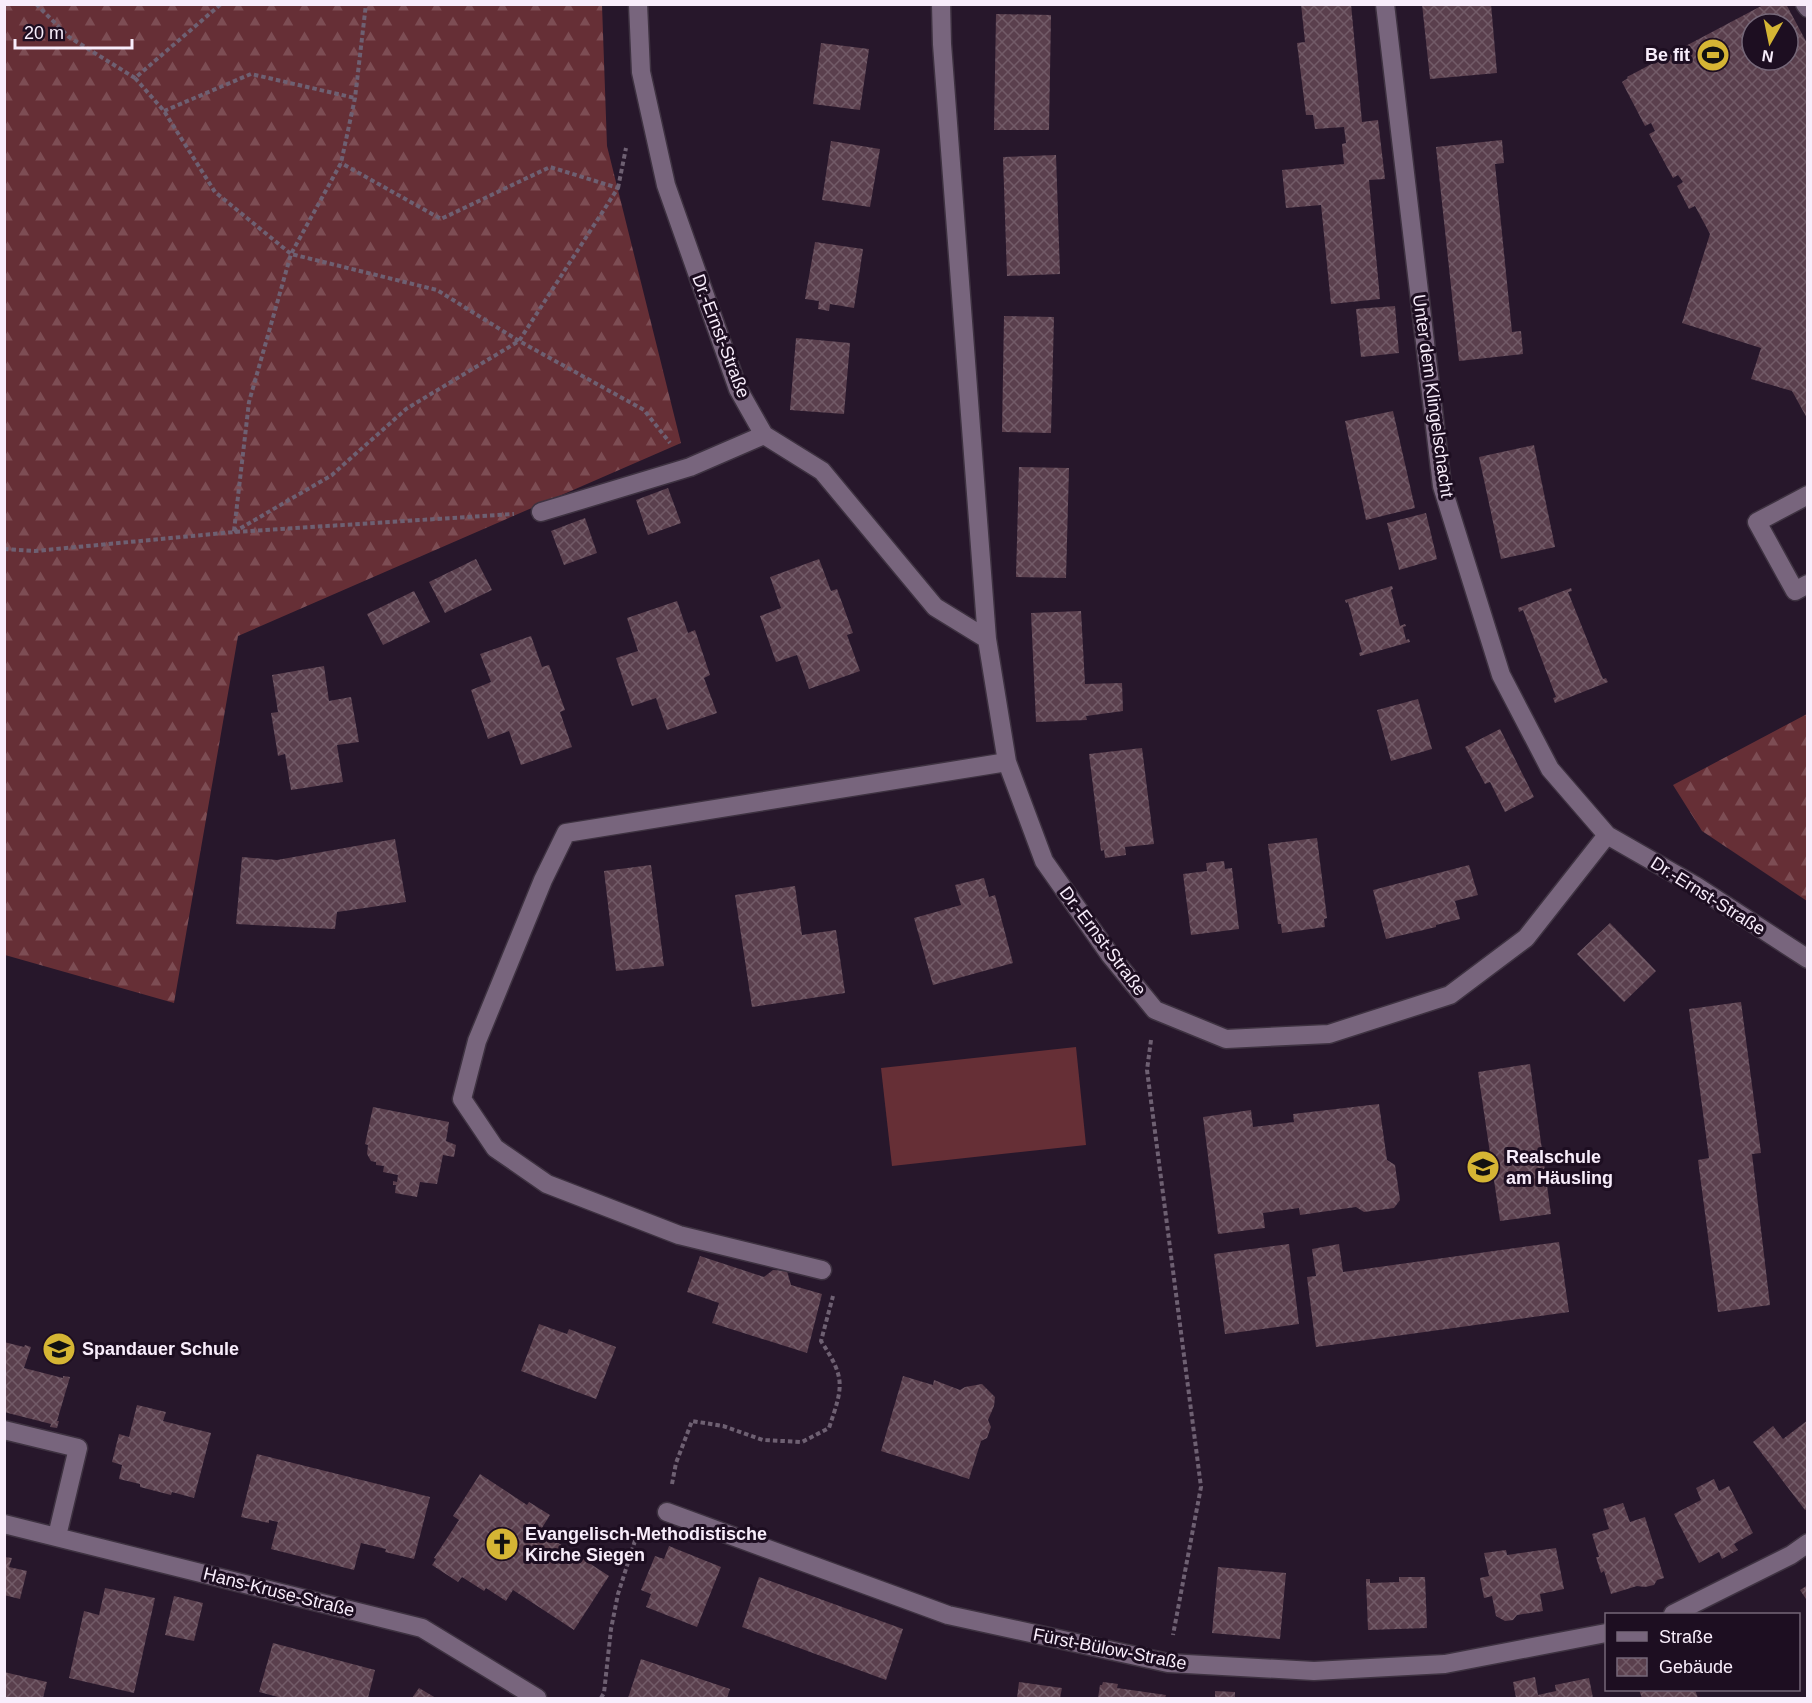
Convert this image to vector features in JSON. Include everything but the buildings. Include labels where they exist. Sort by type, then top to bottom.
[{"type":"street","name":"Dr.-Ernst-Straße","points":[[638,4],[641,72],[666,185],[738,389],[764,435],[822,471],[935,607],[987,639]]},
{"type":"street","name":"Dr.-Ernst-Straße","points":[[941,4],[942,44],[987,639],[1007,762],[1044,861],[1110,955],[1155,1010],[1226,1039],[1329,1034],[1450,995],[1526,938],[1607,835]]},
{"type":"street","name":"Unter dem Klingelschacht","points":[[1384,4],[1442,486],[1501,675],[1550,769]]},
{"type":"street","points":[[1805,4],[1808,8]]},
{"type":"street","points":[[542,512],[690,467],[764,435]]},
{"type":"street","points":[[1808,495],[1757,522],[1795,591],[1808,584]]},
{"type":"street","points":[[822,1270],[679,1235],[548,1184],[495,1148],[462,1099],[477,1041],[543,880],[566,833],[1007,762]]},
{"type":"street","name":"Dr.-Ernst-Straße","points":[[1550,769],[1607,835],[1696,886],[1808,959]]},
{"type":"street","points":[[4,1430],[78,1448],[57,1536]]},
{"type":"street","name":"Fürst-Bülow-Straße","points":[[667,1512],[784,1557],[948,1615],[1168,1663],[1314,1671],[1445,1664],[1605,1633]]},
{"type":"street","name":"Hans-Kruse-Straße","points":[[4,1524],[422,1628],[537,1698]]},
{"type":"street","points":[[1675,1613],[1791,1555],[1808,1543]]},
{"type":"path","points":[[36,4],[69,37],[135,78],[164,111],[215,192],[291,254],[436,290],[519,341],[644,410],[690,467]]},
{"type":"path","points":[[135,78],[221,4]]},
{"type":"path","points":[[234,532],[249,402],[291,254],[341,163],[355,98],[366,4]]},
{"type":"path","points":[[164,111],[251,74],[355,98]]},
{"type":"path","points":[[234,532],[332,476],[406,409],[519,341],[618,188],[550,167],[441,219],[341,163]]},
{"type":"path","points":[[4,549],[35,551],[234,532],[542,512]]},
{"type":"path","points":[[1155,1010],[1147,1070],[1201,1487],[1176,1624]]},
{"type":"path","points":[[667,1512],[676,1463],[692,1421],[723,1426],[763,1440],[802,1442],[829,1428],[840,1393],[839,1371],[821,1341],[838,1277],[822,1270]]},
{"type":"path","points":[[601,1698],[604,1693],[611,1629],[618,1594],[640,1525]]},
{"type":"green space","points":[[4,5],[602,5],[607,146],[681,443],[238,636],[174,1003],[5,955]]},
{"type":"green space","points":[[1807,714],[1807,901],[1702,831],[1673,785]]},
{"type":"green space","points":[[1076,1047],[1086,1145],[892,1166],[881,1068]]},
{"type":"place","name":"Be fit","points":[[1713,55]]},
{"type":"place","name":"Realschule am Häusling","points":[[1483,1167]]},
{"type":"place","name":"Spandauer Schule","points":[[59,1349]]},
{"type":"place","name":"Evangelisch-Methodistische Kirche Siegen","points":[[502,1544]]}]
